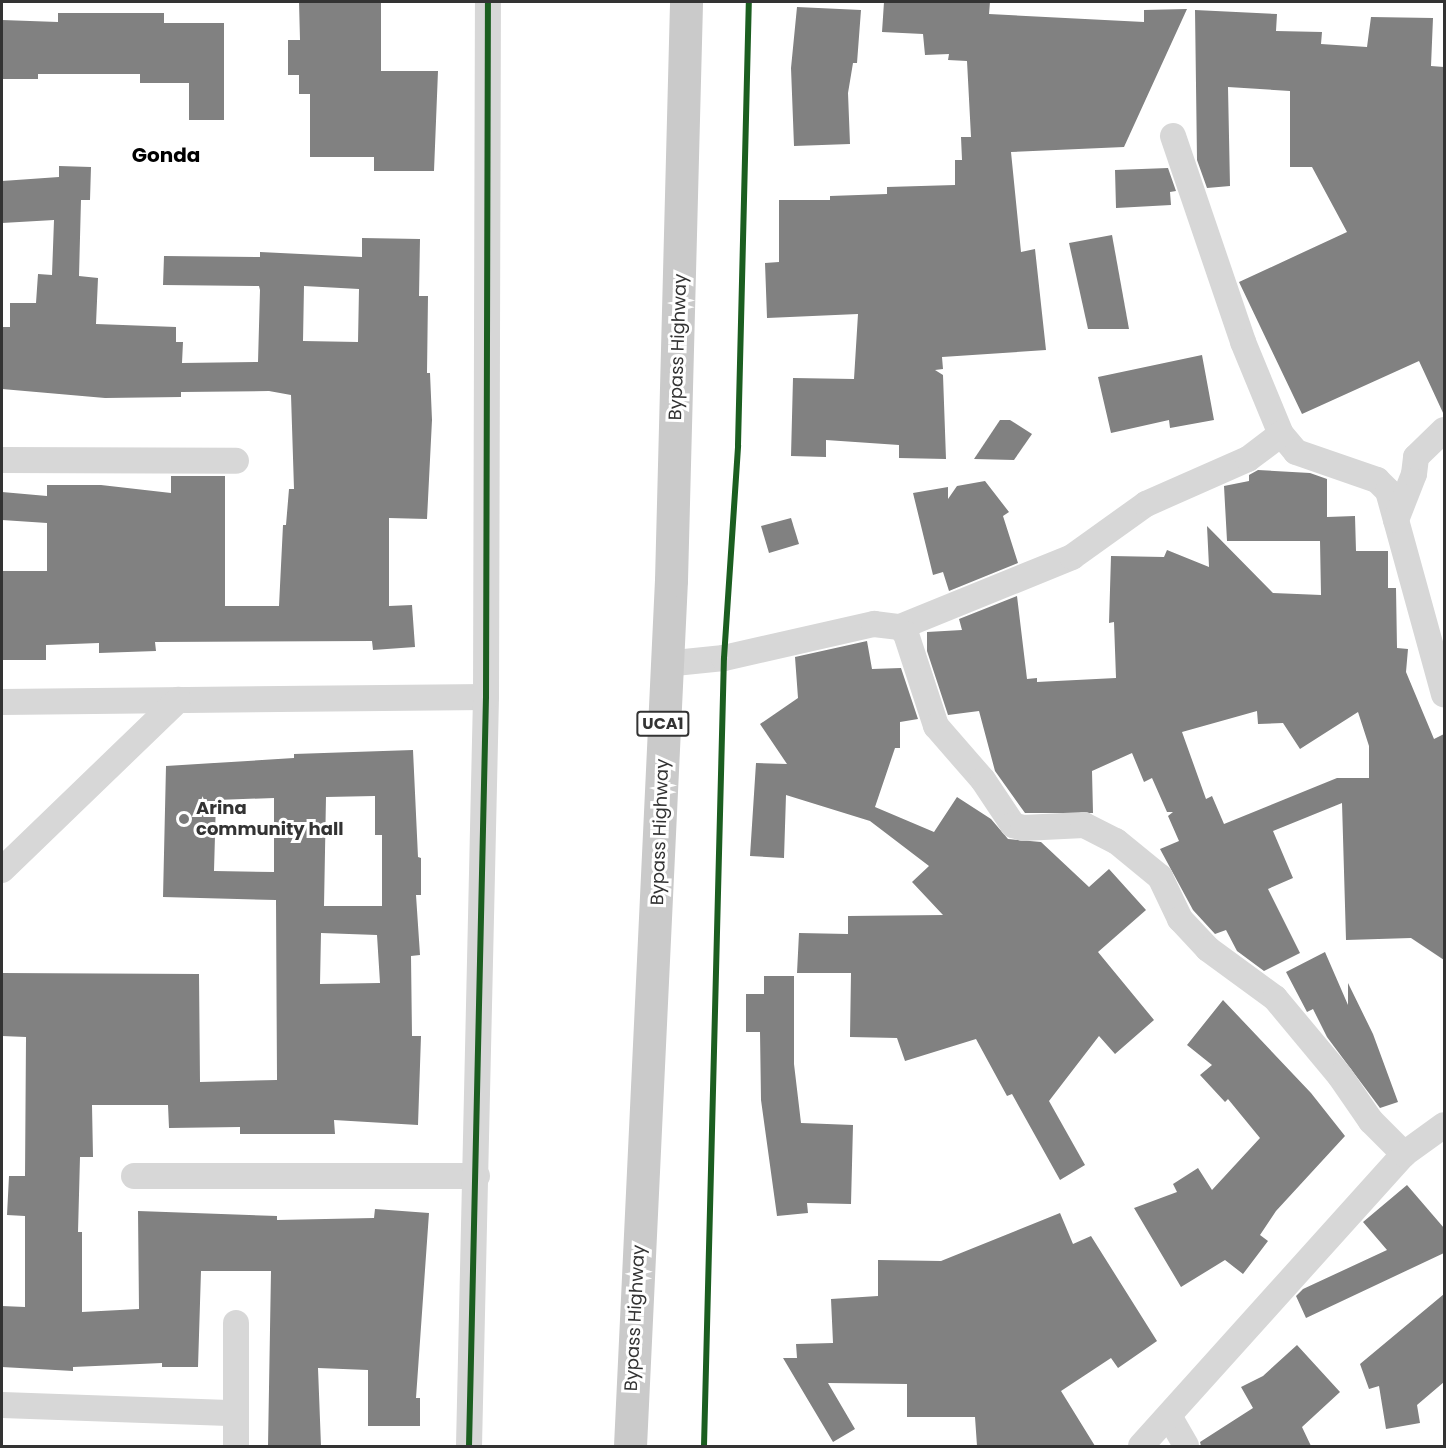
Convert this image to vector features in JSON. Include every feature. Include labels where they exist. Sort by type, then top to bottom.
[{"type":"main road","name":"Bypass Highway","points":[[630,1446],[657,932],[686,2]]},
{"type":"street","points":[[469,1446],[477,1176],[486,697],[489,2]]},
{"type":"street","points":[[1173,136],[1243,342],[1281,434],[1296,452],[1377,480],[1388,491],[1444,693]]},
{"type":"street","points":[[1396,520],[1414,474],[1416,457],[1444,430]]},
{"type":"street","points":[[665,664],[724,658],[874,624],[900,627],[1072,557],[1146,504],[1248,459],[1281,434]]},
{"type":"street","points":[[2,460],[236,461]]},
{"type":"street","points":[[900,627],[906,634],[936,726],[982,780],[1013,825],[1023,828],[1084,825],[1116,841],[1160,877],[1180,919],[1208,949],[1275,998],[1329,1062],[1371,1120],[1404,1154]]},
{"type":"street","points":[[2,702],[486,697]]},
{"type":"street","points":[[2,870],[178,700]]},
{"type":"street","points":[[1141,1446],[1404,1154],[1444,1125]]},
{"type":"street","points":[[134,1176],[477,1176]]},
{"type":"street","points":[[236,1323],[236,1446]]},
{"type":"street","points":[[2,1405],[236,1413]]},
{"type":"street","points":[[1169,1416],[1186,1446]]},
{"type":"building","points":[[299,2],[381,2],[381,71],[438,71],[434,171],[374,171],[374,157],[310,157],[310,94],[299,94],[299,75],[288,75],[288,40],[300,40]]},
{"type":"building","points":[[884,2],[990,2],[989,14],[1144,22],[1144,10],[1187,9],[1124,147],[1011,152],[1021,252],[1035,249],[1046,350],[942,357],[943,369],[935,370],[943,375],[946,459],[899,458],[899,445],[826,440],[826,457],[791,456],[793,378],[854,379],[858,314],[767,318],[765,263],[779,262],[779,200],[830,200],[830,196],[887,194],[887,187],[955,185],[955,160],[962,160],[961,137],[971,137],[967,61],[948,60],[949,54],[925,55],[923,34],[882,32]]},
{"type":"building","points":[[797,7],[861,10],[857,63],[853,63],[848,93],[850,144],[794,146],[791,68]]},
{"type":"building","points":[[1195,10],[1277,14],[1276,31],[1322,32],[1321,44],[1367,47],[1371,17],[1433,18],[1431,66],[1444,67],[1444,415],[1419,361],[1302,414],[1239,282],[1347,232],[1312,167],[1290,167],[1290,91],[1228,87],[1230,186],[1207,188],[1197,160]]},
{"type":"building","points":[[58,13],[164,13],[164,23],[224,23],[224,120],[189,120],[189,83],[140,83],[140,74],[38,74],[38,79],[2,79],[2,20],[58,22]]},
{"type":"building","points":[[59,166],[91,167],[90,200],[81,200],[79,276],[98,278],[96,324],[176,327],[176,342],[183,342],[182,363],[258,362],[260,290],[259,286],[163,285],[164,256],[260,257],[260,252],[362,257],[362,238],[420,239],[419,296],[428,296],[427,373],[430,373],[432,420],[427,519],[389,518],[389,606],[412,605],[415,647],[373,650],[372,641],[155,642],[156,651],[99,653],[99,643],[46,645],[46,660],[2,660],[2,571],[47,571],[47,523],[2,520],[2,492],[47,496],[47,485],[101,485],[171,493],[171,476],[225,476],[225,606],[279,606],[283,525],[286,525],[289,489],[294,489],[291,395],[269,391],[181,392],[181,397],[105,398],[2,389],[2,327],[10,327],[10,303],[36,303],[38,274],[52,275],[54,220],[2,223],[2,181],[59,177]],"holes":[[[304,286],[359,289],[358,342],[303,341]]]},
{"type":"building","points":[[1168,168],[1176,191],[1170,192],[1171,205],[1116,208],[1115,170]]},
{"type":"building","points":[[1112,235],[1129,329],[1088,329],[1069,243]]},
{"type":"building","points":[[1202,355],[1214,420],[1170,428],[1169,420],[1111,433],[1098,377]]},
{"type":"building","points":[[1000,420],[1010,420],[1032,434],[1014,460],[974,459]]},
{"type":"building","points":[[1258,470],[1310,473],[1327,479],[1327,517],[1355,516],[1356,551],[1388,551],[1388,588],[1396,588],[1397,648],[1408,649],[1406,672],[1434,739],[1444,734],[1444,960],[1411,938],[1346,940],[1342,803],[1273,831],[1293,878],[1268,889],[1300,953],[1264,971],[1237,951],[1226,930],[1215,934],[1193,910],[1160,849],[1179,841],[1168,816],[1173,812],[1167,812],[1152,778],[1144,782],[1132,753],[1092,771],[1093,813],[1025,813],[995,771],[979,711],[948,715],[927,651],[927,632],[962,630],[959,619],[1017,596],[1027,679],[1037,678],[1037,682],[1116,678],[1114,622],[1109,623],[1111,556],[1164,557],[1167,550],[1209,567],[1207,526],[1273,593],[1321,595],[1320,541],[1227,541],[1224,486],[1249,481],[1249,475]],"holes":[[[1257,711],[1258,724],[1283,723],[1300,749],[1358,712],[1369,746],[1369,778],[1337,778],[1224,824],[1212,796],[1206,799],[1182,732]]]},
{"type":"building","points":[[985,481],[1009,512],[1003,516],[1018,563],[949,591],[943,572],[933,575],[913,493],[948,487],[948,499],[957,486]]},
{"type":"building","points":[[791,518],[799,544],[769,553],[761,526]]},
{"type":"building","points":[[867,641],[872,669],[901,668],[918,719],[900,722],[900,748],[895,748],[875,807],[934,832],[957,797],[991,819],[1008,839],[1041,842],[1089,887],[1109,869],[1146,910],[1098,952],[1154,1020],[1115,1054],[1099,1036],[1049,1101],[1085,1165],[1060,1180],[1012,1094],[1007,1096],[976,1039],[905,1061],[897,1038],[850,1037],[851,973],[797,973],[799,933],[848,934],[848,916],[943,915],[912,882],[929,866],[870,821],[786,795],[784,858],[750,856],[756,763],[787,764],[760,724],[798,698],[795,657]]},
{"type":"building","points":[[413,750],[418,857],[421,858],[421,895],[416,895],[420,955],[411,956],[412,1036],[421,1036],[418,1125],[334,1120],[335,1134],[240,1134],[240,1127],[169,1128],[168,1105],[92,1105],[93,1157],[80,1157],[78,1232],[82,1232],[82,1312],[139,1309],[138,1211],[277,1216],[277,1220],[374,1218],[375,1209],[429,1213],[416,1398],[420,1398],[420,1426],[368,1426],[368,1370],[318,1368],[321,1446],[268,1446],[271,1271],[201,1271],[198,1367],[162,1367],[162,1363],[73,1367],[73,1371],[2,1367],[2,1306],[25,1307],[25,1216],[7,1215],[9,1176],[25,1176],[26,1037],[2,1036],[2,973],[199,974],[200,1082],[277,1080],[276,900],[163,897],[166,766],[294,758],[294,754]],"holes":[[[375,796],[375,835],[382,835],[382,906],[324,906],[326,797]],[[274,798],[274,872],[214,871],[216,800]],[[321,933],[377,935],[380,983],[320,984]]]},
{"type":"building","points":[[1325,952],[1348,1005],[1348,983],[1373,1034],[1398,1102],[1380,1108],[1327,1037],[1313,1009],[1307,1012],[1286,972]]},
{"type":"building","points":[[764,976],[794,976],[794,1064],[801,1123],[853,1125],[851,1204],[807,1203],[808,1213],[777,1216],[761,1100],[760,1032],[746,1032],[746,994],[764,994]]},
{"type":"building","points":[[1223,1000],[1311,1093],[1345,1136],[1276,1211],[1260,1235],[1268,1241],[1243,1274],[1225,1260],[1181,1287],[1134,1208],[1177,1192],[1173,1184],[1198,1168],[1212,1190],[1260,1138],[1228,1099],[1225,1102],[1200,1075],[1212,1065],[1187,1045]]},
{"type":"building","points":[[1407,1185],[1444,1228],[1444,1253],[1306,1318],[1296,1296],[1303,1289],[1387,1250],[1363,1222]]},
{"type":"building","points":[[1060,1213],[1073,1244],[1091,1236],[1157,1341],[1118,1368],[1111,1358],[1061,1391],[1095,1446],[977,1446],[975,1417],[907,1417],[907,1384],[828,1383],[855,1429],[833,1442],[783,1358],[797,1358],[796,1344],[833,1343],[831,1299],[878,1296],[878,1260],[941,1261]]},
{"type":"building","points":[[1444,1294],[1444,1382],[1417,1405],[1420,1423],[1386,1429],[1379,1386],[1369,1389],[1360,1364]]},
{"type":"building","points":[[1297,1345],[1340,1392],[1302,1427],[1311,1446],[1201,1446],[1200,1442],[1253,1408],[1241,1387],[1263,1376]]},
{"type":"cycle path","points":[[469,1446],[486,697],[488,2]]},
{"type":"cycle path","points":[[704,1446],[724,658],[738,445],[749,2]]},
{"type":"place","name":"Arina community hall","points":[[184,819]]},
{"type":"district","name":"Gonda","points":[[166,155]]}]
